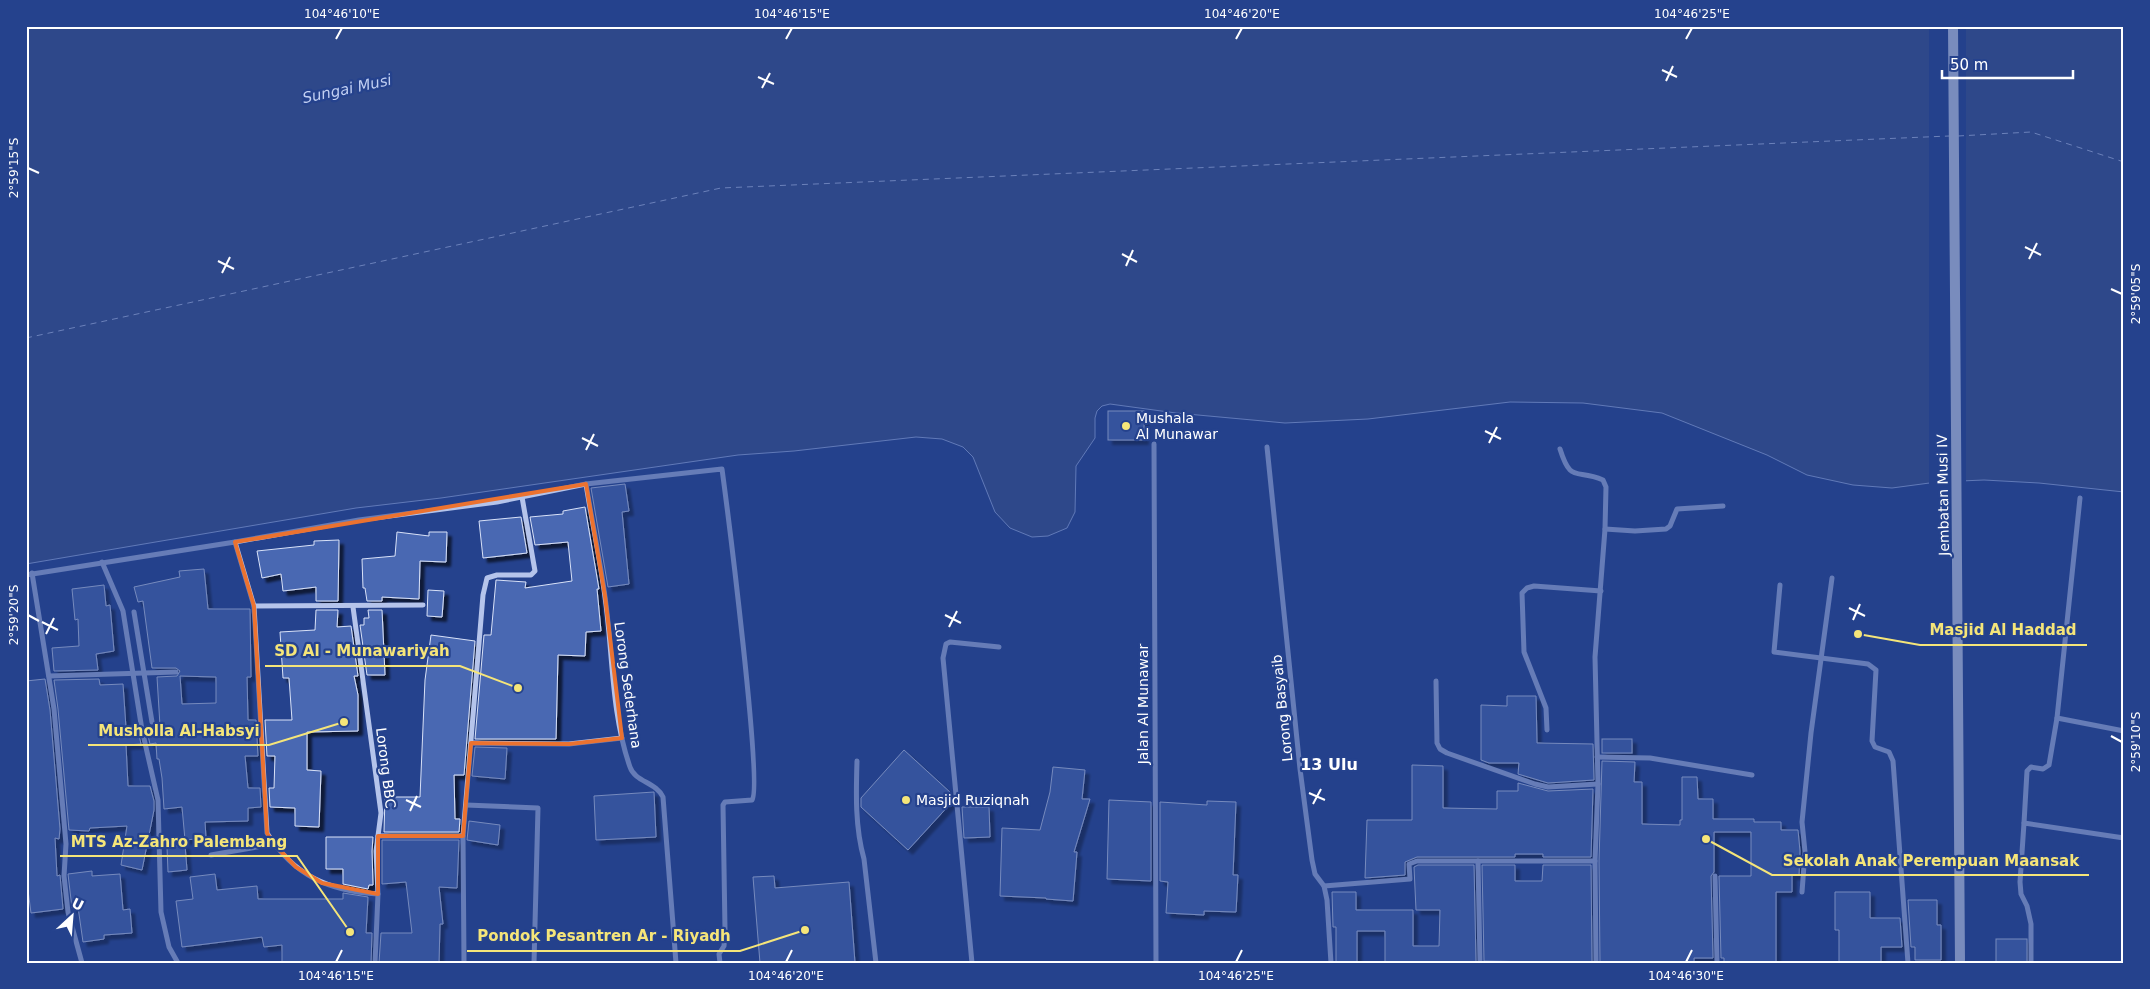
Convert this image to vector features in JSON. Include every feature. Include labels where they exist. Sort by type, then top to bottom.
[{"type":"street","name":"Jembatan Musi IV","points":[[1953,26],[1960,963]]},
{"type":"street","name":"Jalan Al Munawar","points":[[1154,444],[1156,963]]},
{"type":"street","name":"Lorong Basyaib","points":[[1267,447],[1300,769],[1312,860],[1315,874],[1324,886],[1327,900],[1331,963]]},
{"type":"street","points":[[1560,449],[1565,466],[1570,472],[1594,476],[1603,480],[1606,487],[1605,529],[1595,657],[1598,784],[1595,861],[1596,963]]},
{"type":"street","points":[[82,963],[68,912],[64,876],[66,844],[49,676],[29,574],[235,542],[359,520],[522,497],[586,484],[722,469],[741,624],[755,793],[752,800],[725,802],[723,805],[725,930],[724,946],[719,954],[720,963]]},
{"type":"street","name":"Lorong Sederhana","points":[[586,484],[605,596],[622,738],[630,769],[634,775],[655,786],[663,796],[676,963]]},
{"type":"street","points":[[464,963],[463,836],[485,580],[492,576],[531,574],[535,571],[522,497]]},
{"type":"street","points":[[2031,963],[2031,924],[2027,906],[2021,894],[2020,882],[2026,772],[2031,767],[2043,769],[2049,766],[2057,718],[2080,498]]},
{"type":"street","points":[[1605,529],[1636,531],[1666,529],[1670,526],[1677,509],[1723,506]]},
{"type":"street","points":[[235,542],[254,606],[267,832],[274,844],[296,867],[322,884],[357,892],[378,894]]},
{"type":"street","points":[[102,562],[123,611],[142,730],[158,800],[161,912],[169,947],[178,963]]},
{"type":"street","points":[[1802,892],[1804,852],[1802,822],[1811,733],[1823,658],[1832,578]]},
{"type":"street","points":[[1780,585],[1774,652],[1868,664],[1876,670],[1872,741],[1875,747],[1889,752],[1893,761],[1908,963]]},
{"type":"street","points":[[1547,730],[1546,708],[1524,652],[1524,590],[1534,586],[1600,591]]},
{"type":"street","points":[[254,606],[424,606]]},
{"type":"street","name":"Lorong BBC","points":[[353,607],[381,813],[376,851],[378,894],[375,963]]},
{"type":"street","points":[[134,612],[152,722]]},
{"type":"street","points":[[972,963],[943,658],[946,644],[950,642],[999,647]]},
{"type":"street","points":[[49,676],[176,672]]},
{"type":"street","points":[[1436,681],[1437,743],[1440,749],[1548,787],[1598,784]]},
{"type":"street","points":[[2057,718],[2124,732]]},
{"type":"street","points":[[471,742],[569,744],[622,738]]},
{"type":"street","points":[[1597,757],[1650,758],[1752,775]]},
{"type":"street","points":[[857,760],[856,804],[859,845],[864,859],[876,963]]},
{"type":"street","points":[[466,805],[538,808],[534,963]]},
{"type":"street","points":[[2024,823],[2124,838]]},
{"type":"street","points":[[378,836],[463,836]]},
{"type":"street","points":[[211,855],[274,844]]},
{"type":"street","points":[[1478,860],[1480,963]]},
{"type":"street","points":[[1324,886],[1410,879],[1409,864],[1417,861],[1595,861]]},
{"type":"street","points":[[1715,876],[1717,963]]},
{"type":"highlighted area","points":[[586,484],[605,596],[622,738],[569,744],[471,743],[463,836],[378,836],[378,894],[322,883],[296,867],[274,844],[267,833],[254,606],[235,542]]},
{"type":"water","name":"Sungai Musi","points":[[26,26],[2124,26],[2124,492],[2039,483],[1984,480],[1937,482],[1892,488],[1853,485],[1807,475],[1767,455],[1662,413],[1583,403],[1510,402],[1368,419],[1285,423],[1176,413],[1110,404],[1102,406],[1097,411],[1095,438],[1076,466],[1075,512],[1067,528],[1048,536],[1032,537],[1010,528],[995,512],[973,457],[963,447],[942,439],[916,437],[794,451],[738,455],[441,498],[356,508],[26,564]]},
{"type":"pier","points":[[1929,26],[1966,26],[1966,483],[1929,485]]},
{"type":"building","name":"Mushala Al Munawar","points":[[1108,411],[1144,411],[1144,440],[1108,440]]},
{"type":"building","points":[[625,484],[629,511],[622,512],[629,584],[608,587],[591,488]]},
{"type":"building","points":[[585,507],[599,589],[597,589],[601,631],[586,632],[585,656],[558,655],[556,739],[475,739],[484,635],[491,635],[496,580],[526,582],[525,588],[572,581],[568,542],[535,545],[530,517],[563,514],[563,511]]},
{"type":"building","points":[[521,517],[527,553],[483,558],[479,521]]},
{"type":"building","points":[[397,532],[429,536],[429,532],[447,532],[446,562],[420,561],[419,599],[382,597],[382,601],[367,601],[365,588],[363,588],[362,559],[395,556]]},
{"type":"building","points":[[339,540],[338,601],[316,601],[316,587],[283,591],[281,574],[262,578],[257,551],[314,545],[314,541]]},
{"type":"building","points":[[204,569],[208,609],[250,609],[251,677],[247,677],[248,720],[256,720],[258,756],[245,756],[248,788],[260,788],[261,807],[248,808],[248,821],[205,822],[206,838],[185,840],[182,807],[164,809],[162,778],[159,759],[157,759],[156,743],[150,744],[146,727],[160,726],[157,677],[177,676],[180,671],[176,668],[152,668],[143,601],[138,602],[134,587],[180,577],[179,571]],"holes":[[[180,676],[216,677],[216,703],[182,704]]]},
{"type":"building","points":[[104,585],[106,606],[110,605],[114,651],[96,654],[98,670],[54,671],[52,648],[79,646],[78,619],[75,620],[72,589]]},
{"type":"building","points":[[428,590],[444,591],[442,617],[427,616]]},
{"type":"building","points":[[316,610],[338,610],[337,627],[351,626],[358,676],[354,676],[358,695],[358,731],[307,732],[307,770],[321,771],[319,827],[295,826],[295,808],[270,807],[269,788],[274,788],[275,756],[267,756],[265,720],[292,720],[289,678],[283,678],[280,632],[315,630]]},
{"type":"building","points":[[368,610],[382,610],[385,675],[367,675],[360,625],[364,625],[364,618],[369,618]]},
{"type":"building","points":[[431,635],[475,641],[464,775],[454,775],[455,819],[460,819],[459,832],[384,832],[385,797],[420,797],[425,680]]},
{"type":"building","points":[[45,679],[50,710],[60,829],[59,839],[55,838],[57,876],[60,875],[63,909],[31,913],[28,890],[26,890],[26,681]]},
{"type":"building","points":[[99,679],[100,685],[123,684],[126,728],[137,727],[141,744],[126,745],[128,786],[150,786],[154,801],[154,810],[142,870],[121,865],[127,826],[90,828],[89,831],[69,830],[54,680]]},
{"type":"building","points":[[1507,696],[1536,696],[1537,743],[1593,744],[1594,780],[1548,783],[1518,774],[1519,763],[1489,763],[1481,760],[1481,705],[1507,706]]},
{"type":"building","points":[[1602,739],[1632,739],[1632,753],[1602,753]]},
{"type":"building","points":[[475,747],[507,748],[505,779],[472,776]]},
{"type":"building","name":"Masjid Ruziqnah","points":[[904,750],[951,793],[952,802],[908,850],[861,807],[861,798]]},
{"type":"building","points":[[1602,761],[1635,762],[1634,782],[1642,782],[1642,824],[1680,825],[1680,820],[1682,820],[1682,777],[1697,777],[1698,799],[1713,799],[1713,819],[1754,819],[1754,822],[1781,822],[1781,830],[1798,830],[1800,851],[1799,875],[1792,875],[1792,892],[1776,892],[1776,963],[1724,963],[1724,958],[1721,958],[1719,876],[1751,876],[1751,832],[1714,832],[1714,872],[1711,876],[1713,958],[1694,958],[1694,962],[1600,963],[1599,861]]},
{"type":"building","points":[[1412,765],[1443,766],[1443,808],[1497,809],[1497,791],[1518,791],[1518,783],[1548,791],[1593,789],[1591,857],[1543,857],[1543,854],[1515,854],[1515,857],[1417,857],[1405,862],[1405,875],[1365,878],[1367,820],[1412,820]]},
{"type":"building","points":[[1053,767],[1085,770],[1082,799],[1090,799],[1074,852],[1077,852],[1073,901],[1000,896],[1002,828],[1040,830],[1050,792]]},
{"type":"building","points":[[654,792],[656,837],[596,840],[594,796]]},
{"type":"building","points":[[1109,800],[1151,802],[1151,881],[1107,879]]},
{"type":"building","points":[[1207,801],[1236,802],[1233,875],[1238,875],[1236,912],[1204,911],[1204,915],[1166,913],[1168,882],[1160,881],[1160,802],[1207,805]]},
{"type":"building","points":[[962,807],[989,807],[990,837],[964,838]]},
{"type":"building","points":[[469,821],[500,825],[498,845],[467,840]]},
{"type":"building","points":[[326,837],[373,837],[373,885],[369,885],[368,889],[343,884],[343,869],[326,869]]},
{"type":"building","points":[[382,840],[459,840],[457,888],[439,887],[443,924],[440,924],[439,963],[379,963],[381,933],[412,933],[406,882],[382,884]]},
{"type":"building","points":[[185,845],[187,870],[168,872],[167,847]]},
{"type":"building","points":[[1418,865],[1474,865],[1476,963],[1385,963],[1385,931],[1357,931],[1357,963],[1336,963],[1336,927],[1333,927],[1332,892],[1356,892],[1356,910],[1413,910],[1413,946],[1439,946],[1440,910],[1416,910],[1414,867]]},
{"type":"building","points":[[1482,865],[1515,865],[1515,881],[1542,881],[1543,865],[1591,865],[1592,963],[1484,961]]},
{"type":"building","points":[[92,871],[92,876],[120,874],[123,910],[130,909],[132,933],[104,935],[104,939],[83,942],[78,907],[72,908],[68,874]]},
{"type":"building","points":[[215,874],[217,890],[257,886],[258,899],[343,899],[343,893],[368,897],[366,933],[372,933],[371,963],[282,963],[282,945],[264,947],[262,937],[182,947],[176,901],[193,899],[190,877]]},
{"type":"building","points":[[774,876],[775,888],[849,882],[855,963],[760,963],[753,877]]},
{"type":"building","points":[[1835,892],[1870,892],[1870,918],[1900,918],[1902,947],[1881,947],[1881,963],[1839,963],[1839,930],[1835,930]]},
{"type":"building","points":[[1908,900],[1937,900],[1937,925],[1941,925],[1941,960],[1915,960],[1915,947],[1911,947]]},
{"type":"building","points":[[1996,939],[2027,939],[2027,962],[1996,962]]},
{"type":"ferry route","points":[[1958,136],[2031,132],[2124,162]]},
{"type":"ferry route","points":[[26,338],[721,188],[1949,136]]},
{"type":"place","name":"Mushala Al Munawar","points":[[1126,426]]},
{"type":"place","name":"Masjid Al Haddad","points":[[1858,634]]},
{"type":"place","name":"SD Al - Munawariyah","points":[[518,688]]},
{"type":"place","name":"Musholla Al-Habsyi","points":[[344,722]]},
{"type":"place","name":"Masjid Ruziqnah","points":[[906,800]]},
{"type":"place","name":"Sekolah Anak Perempuan Maansak","points":[[1706,839]]},
{"type":"place","name":"Pondok Pesantren Ar - Riyadh","points":[[805,930]]},
{"type":"place","name":"MTS Az-Zahro Palembang","points":[[350,932]]},
{"type":"district","name":"13 Ulu","points":[[1329,764]]}]
